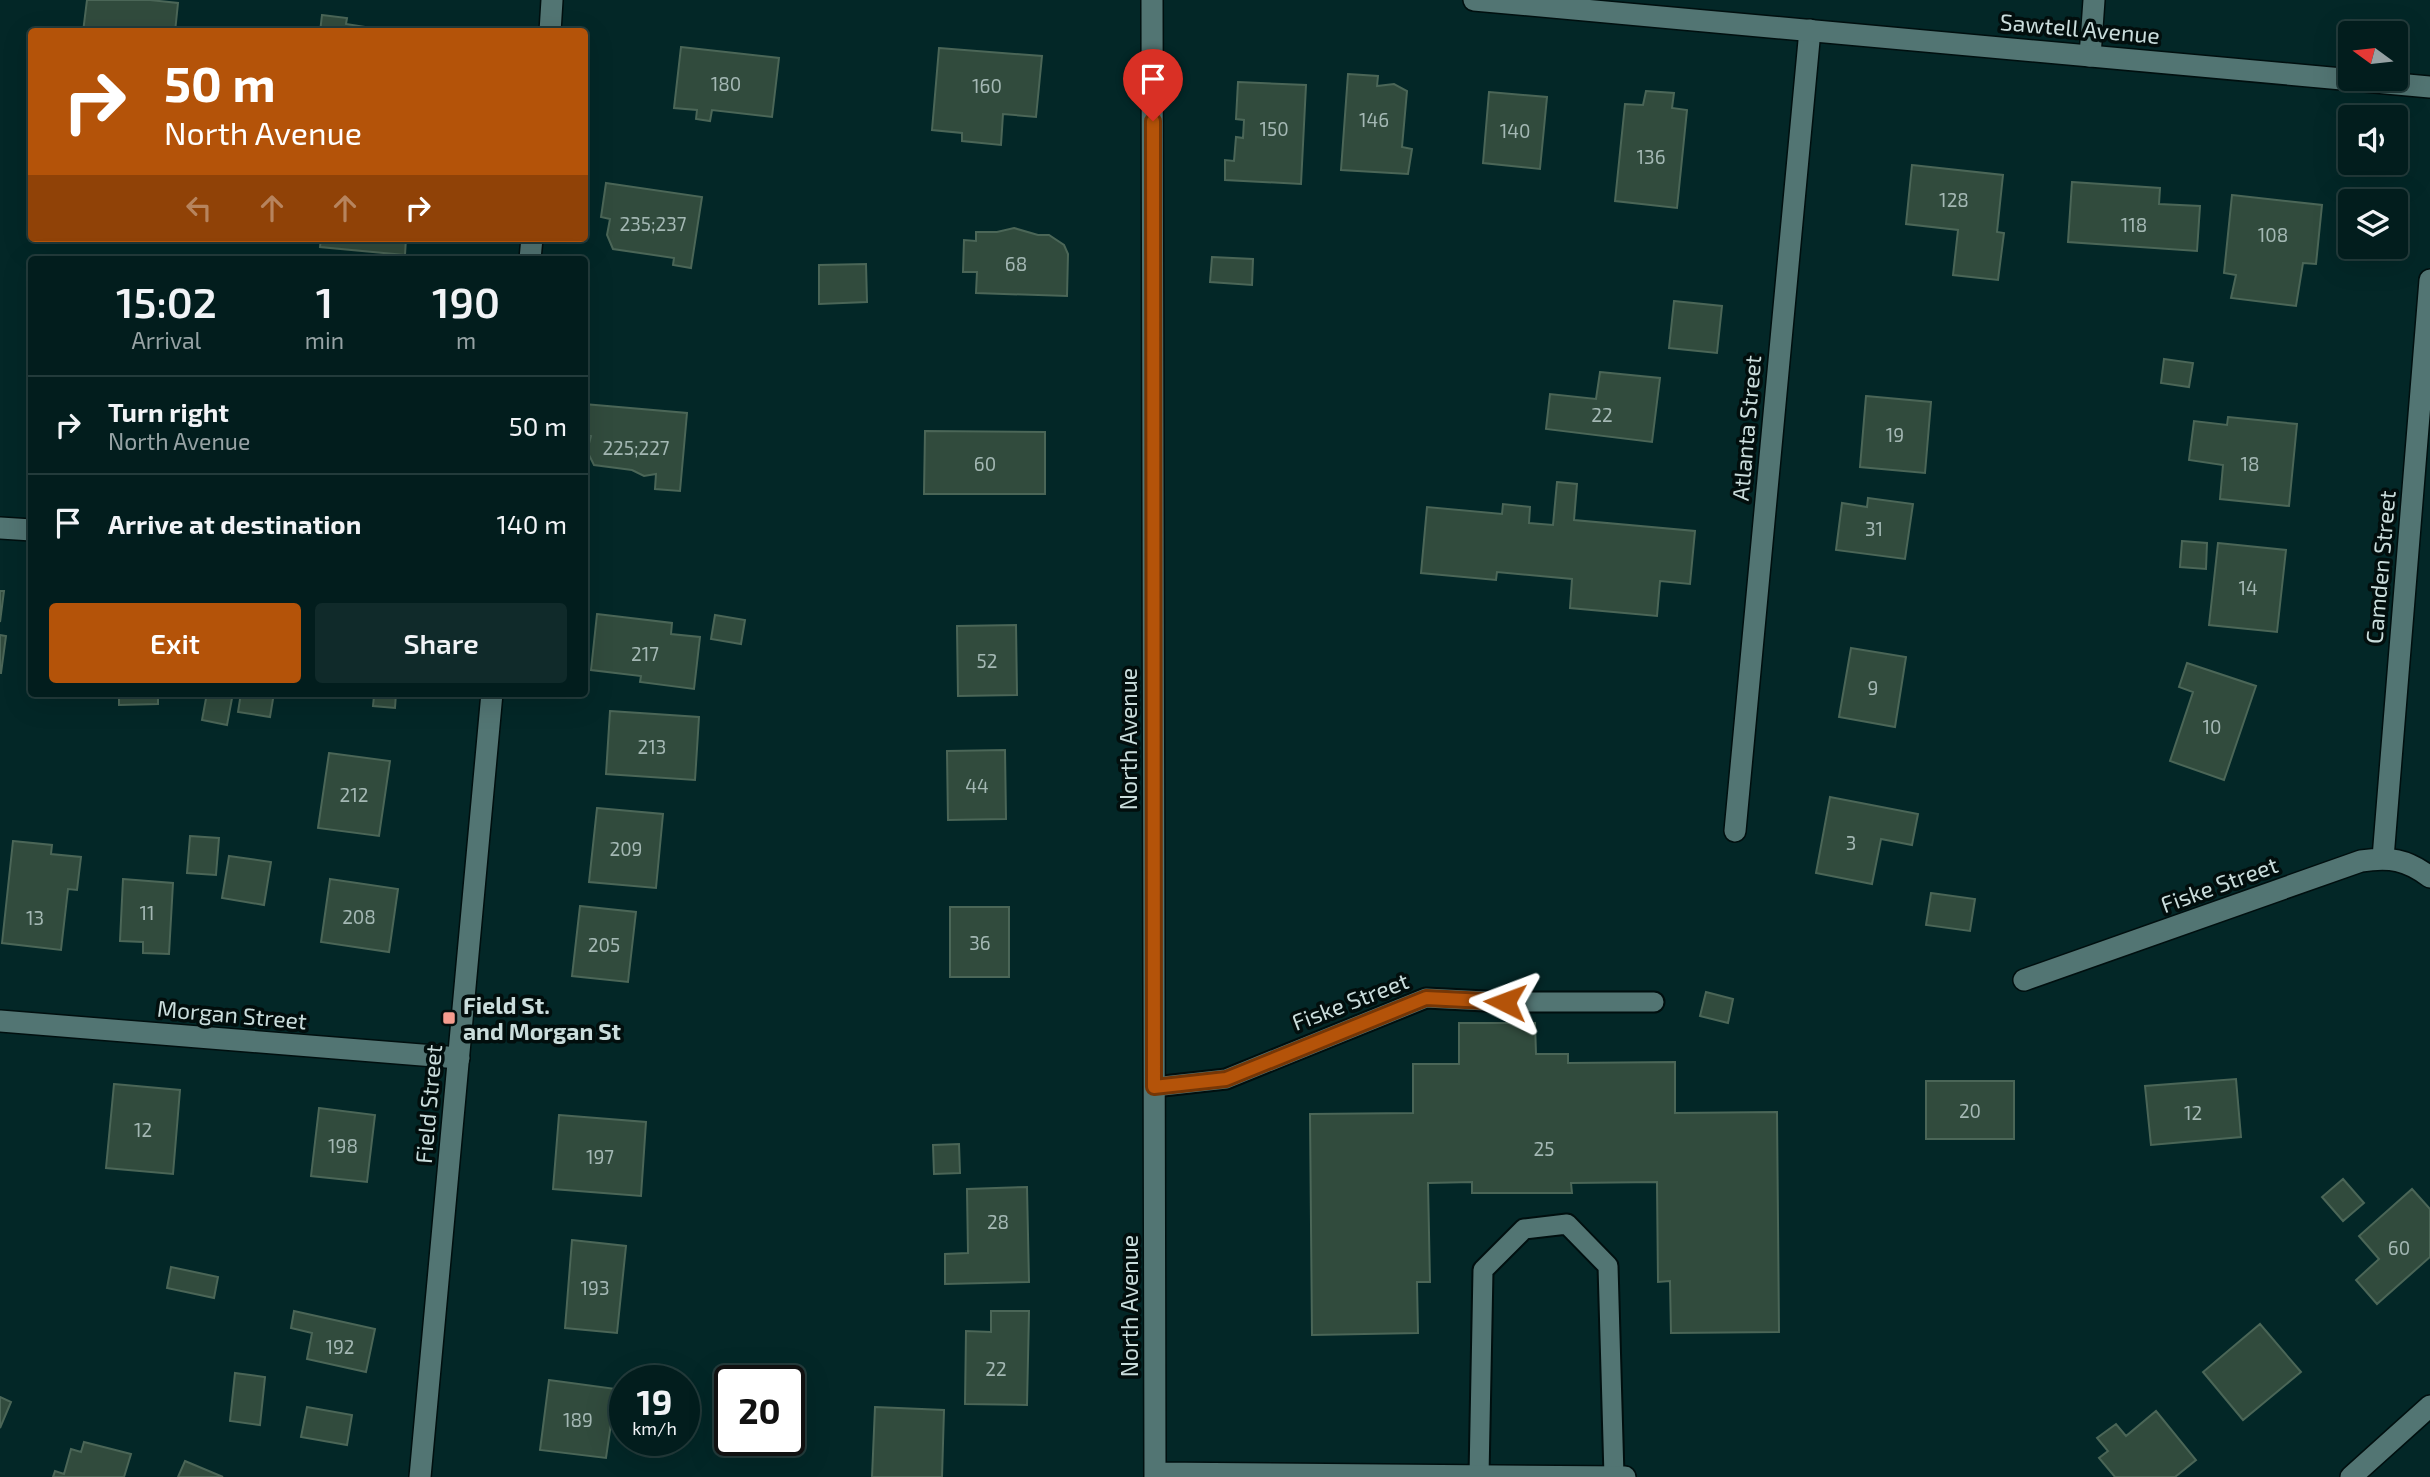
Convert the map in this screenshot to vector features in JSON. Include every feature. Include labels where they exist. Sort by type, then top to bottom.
[{"type":"street","points":[[550,28],[552,0]]},
{"type":"street","name":"North Avenue","points":[[1152,0],[1155,1475]]},
{"type":"street","name":"Sawtell Avenue","points":[[1474,0],[1585,5],[1810,30],[2430,87]]},
{"type":"street","points":[[2090,55],[2094,0]]},
{"type":"street","name":"Atlanta Street","points":[[1735,831],[1810,30]]},
{"type":"street","name":"Camden Street","points":[[2383,858],[2430,281]]},
{"type":"street","points":[[0,528],[28,530]]},
{"type":"street","name":"Field Street","points":[[420,1477],[492,697]]},
{"type":"street","points":[[2383,858],[2401,861],[2430,877]]},
{"type":"street","name":"Fiske Street","points":[[2024,980],[2342,868],[2383,858]]},
{"type":"street","name":"Morgan Street","points":[[0,1021],[459,1058]]},
{"type":"street","points":[[2351,1477],[2430,1406]]},
{"type":"street","points":[[1155,1475],[1625,1477]]},
{"type":"lane","name":"Fiske Street","points":[[1154,1087],[1226,1079],[1426,998],[1505,1002],[1654,1002]]},
{"type":"lane","points":[[1479,1476],[1483,1270],[1524,1229],[1567,1224],[1608,1266],[1614,1476]]},
{"type":"building","points":[[87,0],[178,3],[175,28],[84,28]]},
{"type":"building","points":[[322,15],[347,18],[346,24],[372,28],[320,28]]},
{"type":"building","points":[[681,47],[779,58],[772,117],[712,110],[710,121],[696,119],[697,110],[674,108]]},
{"type":"building","points":[[939,48],[1042,56],[1036,117],[1003,114],[1001,145],[962,141],[962,133],[932,130]]},
{"type":"building","points":[[1348,74],[1378,76],[1377,86],[1394,84],[1407,91],[1402,147],[1412,149],[1408,174],[1341,170]]},
{"type":"building","points":[[1238,82],[1306,85],[1301,184],[1225,180],[1225,160],[1234,161],[1236,137],[1243,138],[1244,120],[1236,119]]},
{"type":"building","points":[[1646,91],[1674,93],[1672,108],[1687,110],[1677,208],[1615,201],[1625,104],[1643,105]]},
{"type":"building","points":[[1489,92],[1547,97],[1540,169],[1483,163]]},
{"type":"building","points":[[1912,165],[2003,175],[1997,232],[2004,233],[1998,280],[1953,275],[1958,230],[1906,224]]},
{"type":"building","points":[[2072,182],[2160,188],[2159,204],[2200,206],[2197,251],[2068,242]]},
{"type":"building","points":[[606,183],[702,197],[691,268],[673,265],[674,258],[613,249],[607,235],[610,219],[601,217]]},
{"type":"building","points":[[2232,195],[2322,205],[2316,264],[2303,263],[2296,306],[2231,298],[2236,275],[2224,273]]},
{"type":"building","points":[[1014,228],[1038,235],[1049,235],[1064,245],[1068,254],[1067,296],[976,293],[977,272],[963,272],[964,240],[976,241],[976,232],[997,232]]},
{"type":"building","points":[[321,242],[406,242],[405,255],[320,247]]},
{"type":"building","points":[[1212,257],[1253,259],[1252,285],[1210,282]]},
{"type":"building","points":[[866,264],[867,302],[819,304],[819,265]]},
{"type":"building","points":[[1674,301],[1722,306],[1717,353],[1669,348]]},
{"type":"building","points":[[2164,359],[2193,363],[2189,387],[2161,383]]},
{"type":"building","points":[[1600,372],[1660,378],[1652,442],[1546,429],[1550,394],[1596,399]]},
{"type":"building","points":[[1866,396],[1931,402],[1925,473],[1860,467]]},
{"type":"building","points":[[588,404],[687,413],[680,491],[655,489],[656,474],[644,476],[632,470],[594,465],[588,453],[591,436],[588,436]]},
{"type":"building","points":[[2228,417],[2297,424],[2289,506],[2220,499],[2223,465],[2189,460],[2194,421],[2227,425]]},
{"type":"building","points":[[925,431],[1045,432],[1045,494],[924,494]]},
{"type":"building","points":[[1557,482],[1577,484],[1574,520],[1695,531],[1690,584],[1660,581],[1657,616],[1570,608],[1572,579],[1497,572],[1496,580],[1421,573],[1427,507],[1502,514],[1503,504],[1530,507],[1529,523],[1553,525]]},
{"type":"building","points":[[1868,498],[1913,504],[1905,559],[1836,550],[1842,503],[1867,507]]},
{"type":"building","points":[[2182,541],[2207,543],[2206,569],[2180,567]]},
{"type":"building","points":[[2218,543],[2286,550],[2277,632],[2209,625]]},
{"type":"building","points":[[0,591],[4,591],[0,622]]},
{"type":"building","points":[[597,614],[672,623],[671,634],[700,637],[694,689],[640,682],[641,676],[591,670]]},
{"type":"building","points":[[715,615],[745,620],[741,644],[711,639]]},
{"type":"building","points":[[1016,625],[1017,695],[958,696],[957,626]]},
{"type":"building","points":[[0,635],[6,636],[1,673],[0,673]]},
{"type":"building","points":[[1851,648],[1906,657],[1895,727],[1839,717]]},
{"type":"building","points":[[2187,663],[2256,686],[2224,780],[2170,761],[2193,692],[2179,687]]},
{"type":"building","points":[[119,697],[158,697],[158,704],[119,705]]},
{"type":"building","points":[[206,697],[232,697],[227,725],[202,720]]},
{"type":"building","points":[[240,697],[273,697],[270,717],[238,712]]},
{"type":"building","points":[[374,697],[396,697],[395,708],[373,706]]},
{"type":"building","points":[[610,711],[699,717],[695,780],[606,774]]},
{"type":"building","points":[[1005,750],[1006,819],[948,820],[947,751]]},
{"type":"building","points":[[329,753],[390,761],[379,836],[318,828]]},
{"type":"building","points":[[1830,797],[1918,814],[1912,845],[1881,839],[1872,884],[1816,873]]},
{"type":"building","points":[[597,808],[663,814],[656,888],[589,882]]},
{"type":"building","points":[[190,836],[219,838],[216,875],[187,873]]},
{"type":"building","points":[[13,841],[52,845],[51,854],[81,857],[77,890],[68,889],[61,950],[2,943]]},
{"type":"building","points":[[229,856],[271,862],[264,905],[222,898]]},
{"type":"building","points":[[123,879],[173,883],[169,954],[143,953],[143,942],[120,941]]},
{"type":"building","points":[[330,879],[398,889],[389,952],[321,942]]},
{"type":"building","points":[[1931,893],[1975,899],[1970,931],[1926,925]]},
{"type":"building","points":[[580,906],[636,912],[628,982],[572,976]]},
{"type":"building","points":[[950,907],[1009,907],[1009,977],[950,977]]},
{"type":"building","points":[[1706,992],[1733,999],[1728,1023],[1700,1016]]},
{"type":"building","points":[[1459,1023],[1535,1023],[1536,1054],[1568,1054],[1568,1063],[1675,1062],[1675,1113],[1777,1112],[1779,1332],[1671,1333],[1670,1281],[1658,1282],[1657,1182],[1571,1183],[1572,1193],[1472,1193],[1472,1182],[1428,1183],[1430,1282],[1417,1282],[1418,1333],[1312,1335],[1310,1114],[1413,1113],[1413,1064],[1459,1064]]},
{"type":"building","points":[[2236,1079],[2241,1137],[2151,1145],[2145,1086]]},
{"type":"building","points":[[1926,1081],[2014,1081],[2014,1139],[1926,1139]]},
{"type":"building","points":[[114,1084],[180,1090],[173,1174],[106,1168]]},
{"type":"building","points":[[319,1108],[375,1115],[367,1182],[311,1176]]},
{"type":"building","points":[[559,1115],[646,1122],[641,1196],[553,1189]]},
{"type":"building","points":[[959,1144],[960,1173],[934,1174],[933,1145]]},
{"type":"building","points":[[2343,1179],[2364,1203],[2343,1221],[2322,1197]]},
{"type":"building","points":[[1027,1187],[1029,1282],[945,1284],[945,1254],[968,1253],[967,1189]]},
{"type":"building","points":[[2412,1189],[2430,1209],[2430,1257],[2377,1304],[2356,1280],[2379,1259],[2359,1236]]},
{"type":"building","points":[[572,1240],[626,1246],[617,1333],[565,1328]]},
{"type":"building","points":[[171,1267],[218,1277],[214,1298],[167,1288]]},
{"type":"building","points":[[294,1311],[375,1329],[366,1372],[307,1359],[312,1333],[291,1328]]},
{"type":"building","points":[[991,1311],[1029,1311],[1027,1405],[965,1404],[966,1331],[991,1332]]},
{"type":"building","points":[[2260,1324],[2301,1372],[2243,1420],[2203,1372]]},
{"type":"building","points":[[235,1373],[265,1377],[260,1425],[230,1421]]},
{"type":"building","points":[[549,1380],[609,1388],[609,1437],[606,1458],[540,1450]]},
{"type":"building","points":[[0,1397],[11,1402],[0,1428]]},
{"type":"building","points":[[307,1407],[352,1415],[347,1445],[301,1437]]},
{"type":"building","points":[[875,1407],[944,1410],[942,1477],[872,1477]]},
{"type":"building","points":[[2156,1411],[2196,1460],[2175,1477],[2115,1477],[2099,1458],[2108,1451],[2097,1438],[2116,1424],[2126,1436]]},
{"type":"building","points":[[84,1442],[131,1454],[124,1477],[53,1477],[55,1471],[64,1474],[71,1449],[81,1452]]},
{"type":"building","points":[[185,1461],[223,1477],[178,1477]]},
{"type":"place","name":"Field St. and Morgan St","points":[[449,1018]]},
{"type":"route","points":[[1153,121],[1154,1087],[1226,1079],[1426,998],[1505,1002]]}]
